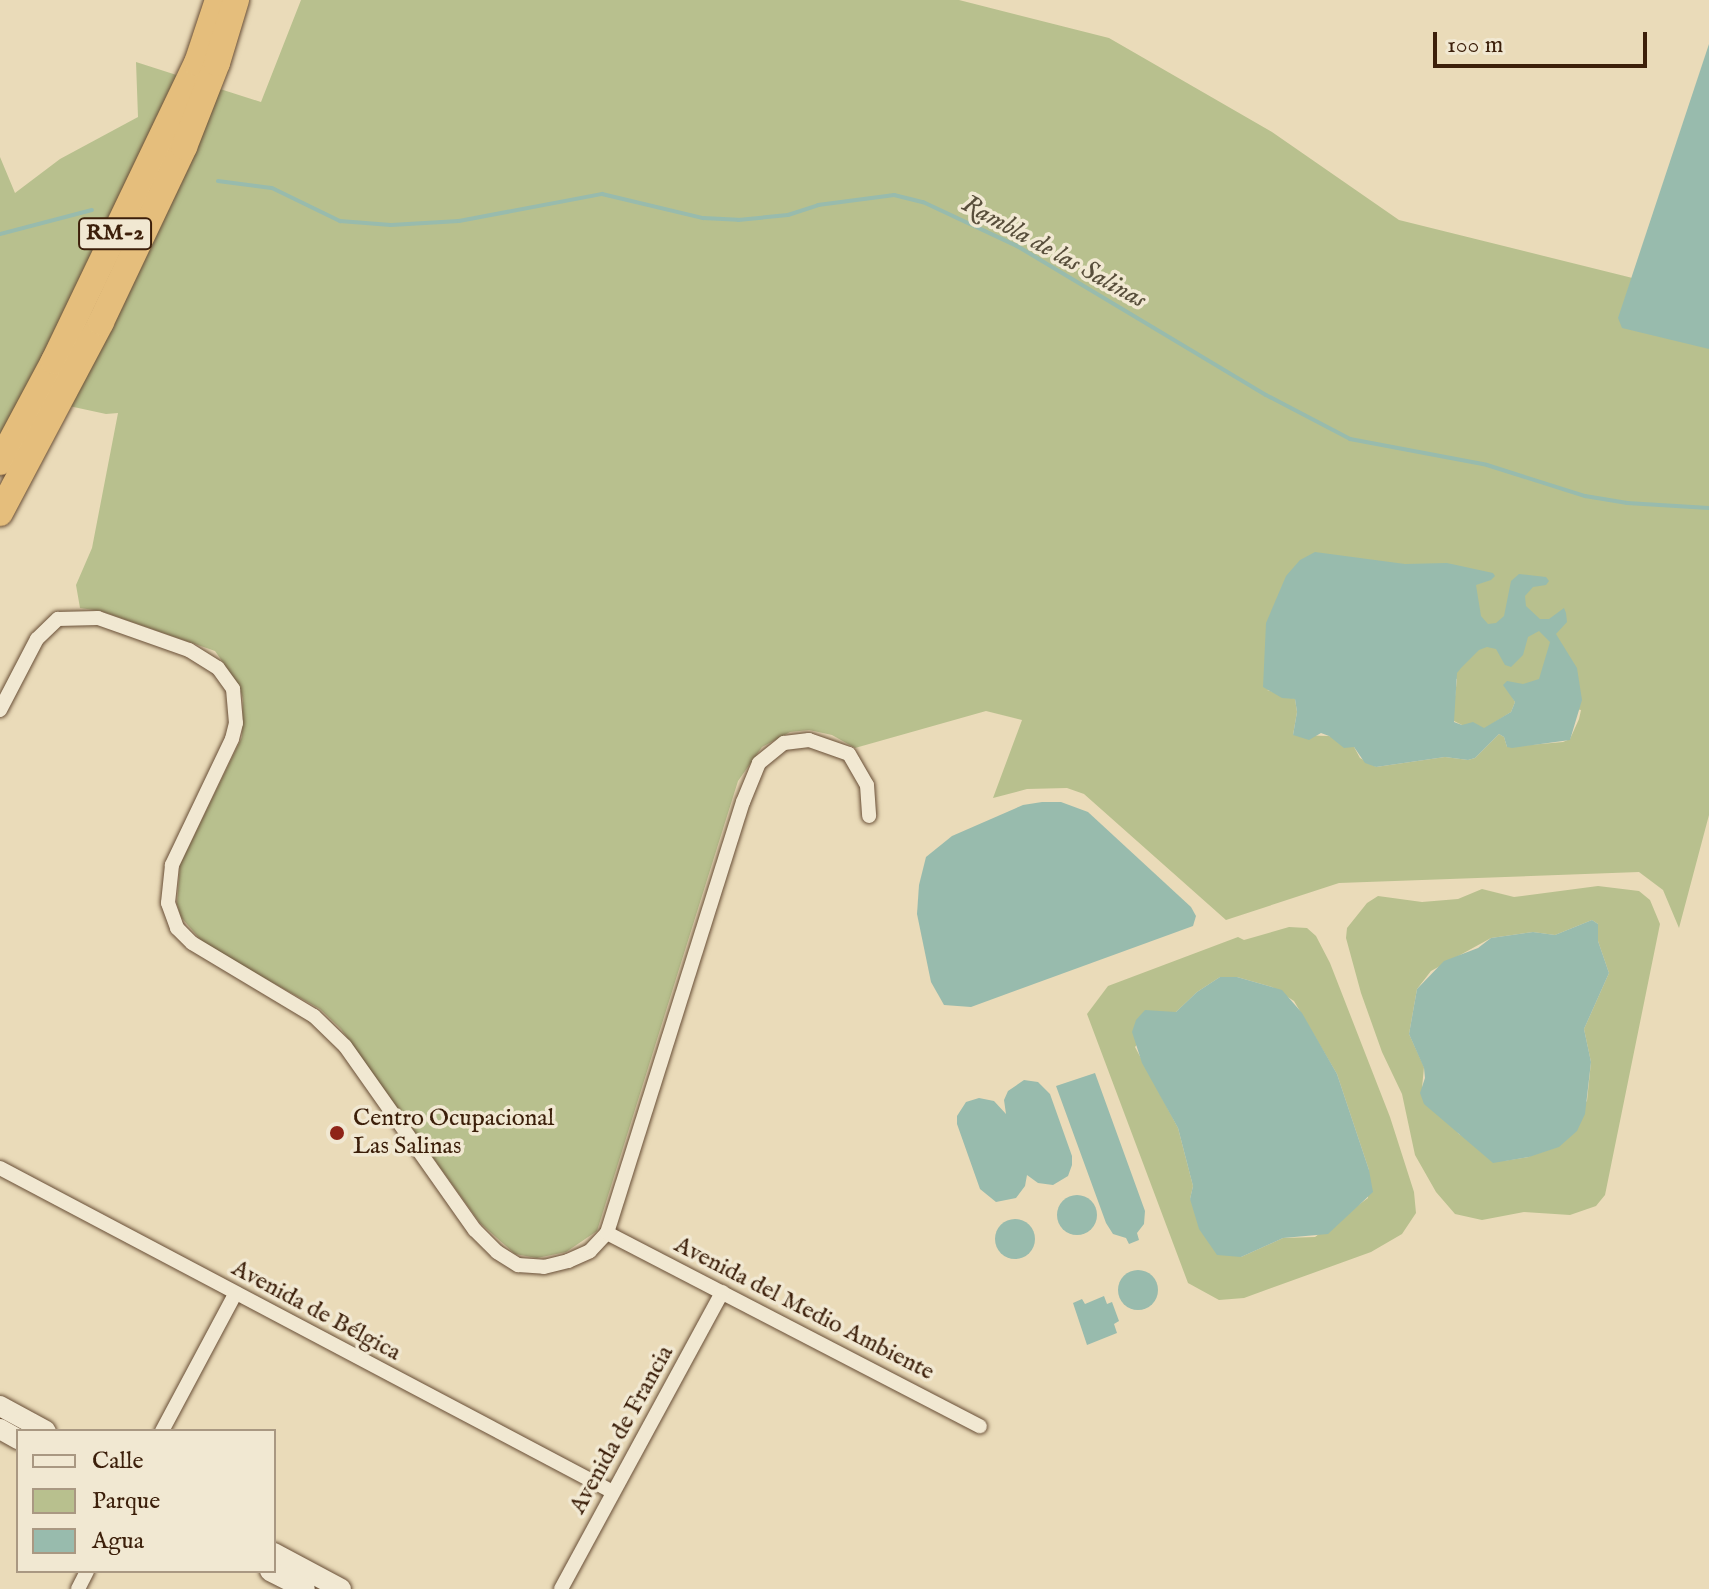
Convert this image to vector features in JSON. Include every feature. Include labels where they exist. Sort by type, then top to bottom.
[{"type":"highway","name":"RM-2","points":[[0,462],[54,361],[197,63],[218,0]]},
{"type":"highway","name":"RM-2","points":[[0,513],[101,322],[184,147],[217,63],[236,0]]},
{"type":"highway","points":[[217,63],[228,52],[247,0]]},
{"type":"street","points":[[0,710],[37,639],[58,619],[98,618],[189,650],[218,668],[233,689],[236,723],[232,739],[172,865],[168,903],[177,928],[192,943],[314,1016],[345,1046],[475,1230],[507,1260],[518,1265],[553,1266],[590,1251],[607,1233],[743,802],[759,763],[784,743],[809,740],[849,754],[867,785],[869,816]]},
{"type":"street","name":"Avenida de Bélgica","points":[[0,1168],[613,1492]]},
{"type":"street","name":"Avenida del Medio Ambiente","points":[[607,1233],[980,1426]]},
{"type":"street","name":"Avenida de Francia","points":[[561,1589],[722,1292]]},
{"type":"street","points":[[163,1429],[235,1294]]},
{"type":"street","points":[[0,1406],[42,1429]]},
{"type":"street","points":[[276,1554],[341,1589]]},
{"type":"street","points":[[274,1573],[305,1589]]},
{"type":"green space","points":[[301,0],[959,0],[1109,38],[1272,132],[1399,220],[1709,297],[1709,815],[1679,928],[1663,890],[1639,872],[1339,883],[1226,920],[1084,794],[1067,788],[1027,789],[993,798],[1022,720],[986,711],[855,748],[832,735],[809,730],[790,732],[762,747],[738,781],[597,1231],[566,1252],[537,1258],[515,1254],[480,1223],[341,1029],[320,1009],[205,945],[181,917],[177,904],[180,865],[242,737],[243,699],[239,685],[215,651],[101,611],[80,608],[76,585],[92,548],[118,413],[106,414],[32,398],[0,477],[0,157],[15,193],[60,159],[138,117],[136,62],[261,102]],"holes":[[[1391,663],[1399,670],[1411,667],[1457,679],[1453,714],[1454,721],[1462,725],[1484,729],[1511,712],[1515,702],[1512,697],[1581,710],[1579,719],[1570,739],[1563,742],[1507,747],[1504,737],[1499,734],[1475,758],[1468,760],[1445,757],[1376,767],[1360,758],[1354,747],[1329,736],[1293,735],[1297,712],[1295,699],[1267,690]]]},
{"type":"green space","points":[[1598,886],[1639,891],[1650,900],[1660,924],[1605,1195],[1596,1206],[1570,1215],[1524,1212],[1482,1220],[1455,1214],[1436,1192],[1415,1155],[1402,1094],[1382,1052],[1346,938],[1347,928],[1367,903],[1378,896],[1422,902],[1458,899],[1482,889],[1514,897]],"holes":[[[1592,920],[1598,924],[1598,941],[1609,973],[1584,1029],[1591,1062],[1587,1101],[1529,1157],[1503,1161],[1459,1134],[1422,1088],[1424,1067],[1409,1034],[1417,989],[1431,971],[1491,938],[1533,932],[1555,935]]]},
{"type":"green space","points":[[1289,927],[1307,928],[1316,936],[1330,963],[1390,1117],[1414,1192],[1416,1213],[1402,1234],[1371,1252],[1244,1298],[1219,1300],[1188,1283],[1087,1014],[1108,986],[1238,937],[1244,940]],"holes":[[[1220,977],[1237,977],[1272,987],[1294,1001],[1337,1074],[1369,1170],[1368,1198],[1315,1237],[1283,1238],[1241,1257],[1190,1199],[1193,1186],[1178,1128],[1135,1047],[1166,1012],[1176,1012],[1197,992]]]},
{"type":"water","points":[[1709,44],[1709,349],[1622,328],[1618,318]]},
{"type":"water","points":[[1315,552],[1405,564],[1447,563],[1493,573],[1495,576],[1491,580],[1476,585],[1481,616],[1488,624],[1496,623],[1504,616],[1511,581],[1519,574],[1546,577],[1549,581],[1546,585],[1533,587],[1525,596],[1526,606],[1540,619],[1549,619],[1564,608],[1566,613],[1567,622],[1556,634],[1577,668],[1582,700],[1570,740],[1512,748],[1507,747],[1504,737],[1499,734],[1475,758],[1468,760],[1445,757],[1376,767],[1365,763],[1354,747],[1344,748],[1329,736],[1321,733],[1309,740],[1293,735],[1297,712],[1295,699],[1282,698],[1263,687],[1266,623],[1286,576],[1300,560]],"holes":[[[1539,631],[1550,642],[1539,679],[1523,684],[1507,681],[1503,685],[1515,702],[1511,712],[1484,728],[1473,722],[1462,725],[1454,722],[1457,673],[1479,650],[1487,647],[1496,649],[1505,665],[1511,667],[1523,655],[1528,637]]]},
{"type":"water","points":[[1061,802],[1088,812],[1191,907],[1196,916],[1193,926],[971,1007],[944,1005],[931,982],[917,914],[919,885],[926,857],[952,836],[1023,805]]},
{"type":"water","points":[[1592,920],[1598,924],[1598,941],[1609,973],[1584,1029],[1591,1062],[1585,1114],[1577,1131],[1559,1147],[1529,1157],[1493,1163],[1424,1104],[1420,1093],[1425,1078],[1424,1068],[1409,1034],[1417,989],[1444,961],[1478,948],[1491,938],[1533,932],[1555,935]]},
{"type":"water","points":[[1220,977],[1237,977],[1282,990],[1302,1013],[1337,1074],[1369,1170],[1373,1192],[1328,1234],[1283,1238],[1241,1257],[1217,1255],[1199,1229],[1190,1199],[1193,1186],[1178,1128],[1142,1063],[1132,1032],[1136,1020],[1145,1010],[1176,1012],[1197,992]]},
{"type":"water","points":[[1095,1073],[1145,1211],[1144,1224],[1137,1233],[1139,1240],[1129,1244],[1126,1238],[1113,1234],[1106,1223],[1056,1086]]},
{"type":"water","points":[[1024,1080],[1038,1082],[1050,1094],[1072,1156],[1072,1165],[1068,1176],[1053,1185],[1038,1183],[1027,1175],[1025,1186],[1016,1198],[996,1202],[980,1189],[957,1124],[957,1116],[966,1102],[979,1098],[994,1101],[1006,1114],[1004,1100],[1008,1091]]},
{"type":"water","points":[[1077,1195],[1091,1201],[1097,1215],[1091,1229],[1077,1235],[1063,1229],[1057,1215],[1063,1201]]},
{"type":"water","points":[[1015,1219],[1029,1225],[1035,1239],[1029,1253],[1015,1259],[1001,1253],[995,1239],[1001,1225]]},
{"type":"water","points":[[1138,1270],[1152,1276],[1158,1290],[1152,1304],[1138,1310],[1124,1304],[1118,1290],[1124,1276]]},
{"type":"water","points":[[1104,1296],[1107,1304],[1112,1302],[1119,1321],[1114,1324],[1117,1333],[1087,1345],[1073,1303],[1082,1299],[1085,1304]]},
{"type":"waterway","name":"Rambla de las Salinas","points":[[218,181],[272,188],[340,221],[391,225],[459,221],[602,194],[703,218],[738,220],[788,215],[818,205],[894,195],[923,202],[1017,246],[1266,395],[1350,439],[1487,465],[1585,496],[1627,503],[1709,508]]},
{"type":"waterway","name":"Rambla de las Salinas","points":[[0,234],[92,210]]},
{"type":"place","name":"Centro Ocupacional Las Salinas","points":[[337,1133]]}]
